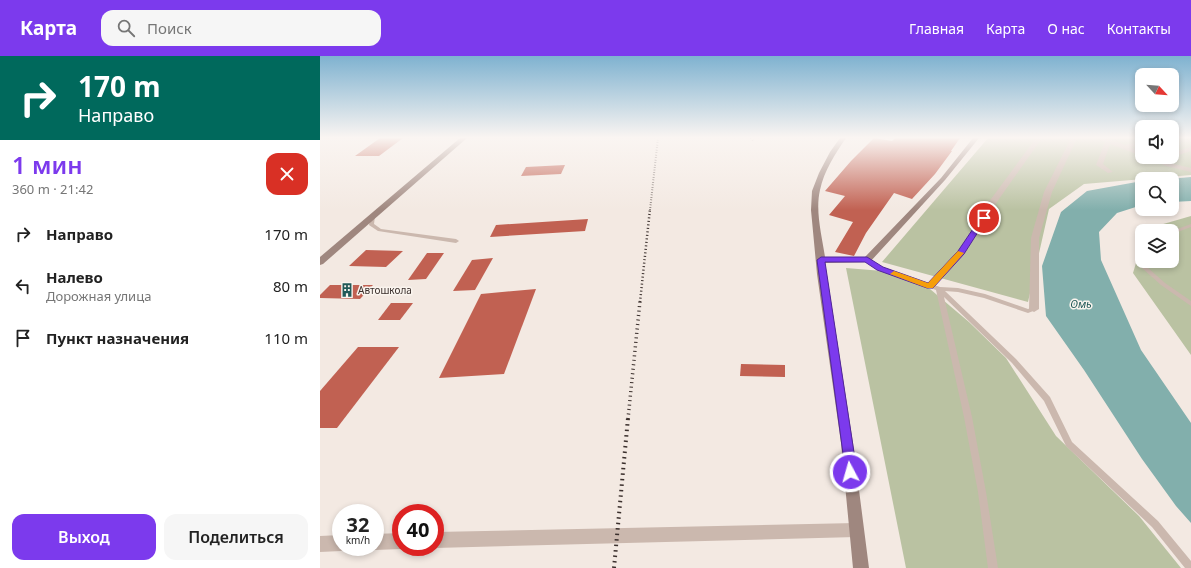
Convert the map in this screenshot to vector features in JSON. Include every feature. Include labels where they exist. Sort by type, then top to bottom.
[{"type":"street","points":[[320,262],[436,162]]},
{"type":"street","points":[[828,162],[816,191],[815,210],[848,443],[861,568]]},
{"type":"street","points":[[821,260],[867,260],[956,162]]},
{"type":"street","points":[[930,286],[961,253],[995,199],[1022,162]]},
{"type":"street","points":[[1034,309],[1035,238],[1048,192],[1062,162]]},
{"type":"street","points":[[1100,162],[1099,165],[1110,172]]},
{"type":"street","points":[[1166,164],[1191,170]]},
{"type":"street","points":[[444,540],[856,530]]},
{"type":"street","points":[[320,544],[332,543]]},
{"type":"lane","points":[[372,216],[371,225],[380,230],[456,241]]},
{"type":"lane","points":[[1179,230],[1191,225]]},
{"type":"lane","points":[[867,260],[880,268],[938,290],[1014,361],[1047,399],[1069,444],[1155,524],[1191,568]]},
{"type":"lane","points":[[1145,268],[1163,284],[1191,304]]},
{"type":"lane","points":[[938,290],[958,290],[985,296],[1028,311],[1034,309]]},
{"type":"lane","points":[[938,290],[968,417],[982,492],[993,568]]},
{"type":"green space","points":[[968,162],[1135,162],[1135,164],[1179,164],[1179,162],[1191,162],[1191,175],[1179,176],[1179,172],[1135,172],[1135,180],[1084,184],[1049,209],[1028,302],[882,262]]},
{"type":"green space","points":[[1191,216],[1191,355],[1133,273],[1135,266],[1135,268],[1179,268],[1179,224],[1163,224]]},
{"type":"green space","points":[[846,268],[895,272],[930,289],[969,322],[1006,358],[1056,436],[1139,516],[1181,568],[906,568]]},
{"type":"water","points":[[1191,177],[1191,201],[1179,202],[1179,178]]},
{"type":"water","name":"Омь","points":[[1135,182],[1135,207],[1117,213],[1099,232],[1101,260],[1141,350],[1191,423],[1191,523],[1176,506],[1142,459],[1084,370],[1046,316],[1042,266],[1061,212],[1087,191]]},
{"type":"building","points":[[850,162],[944,162],[912,199],[894,193],[866,233],[854,256],[835,252],[853,222],[829,215],[845,196],[825,191]]},
{"type":"building","points":[[565,165],[561,174],[521,176],[526,167]]},
{"type":"building","points":[[588,219],[585,231],[490,237],[496,225]]},
{"type":"building","points":[[366,250],[403,251],[386,267],[349,266]]},
{"type":"building","points":[[427,253],[444,253],[426,279],[408,280]]},
{"type":"building","points":[[493,258],[475,290],[453,291],[472,260]]},
{"type":"building","name":"Автошкола","points":[[330,285],[373,285],[360,299],[320,298],[320,295]]},
{"type":"building","points":[[536,289],[504,374],[439,378],[481,294]]},
{"type":"building","points":[[391,303],[413,303],[400,320],[378,320]]},
{"type":"building","points":[[358,347],[399,347],[337,428],[320,428],[320,391]]},
{"type":"building","points":[[741,364],[785,365],[785,377],[740,376]]},
{"type":"railway","points":[[650,210],[655,162]]},
{"type":"railway","points":[[640,302],[650,209]]},
{"type":"railway","points":[[628,419],[640,301]]},
{"type":"railway","points":[[614,568],[628,418]]},
{"type":"slow traffic","points":[[894,274],[930,286],[961,253]]},
{"type":"place","name":"Автошкола","points":[[347,290]]},
{"type":"route","points":[[850,472],[848,443],[821,260],[867,260],[880,268],[930,286],[961,253],[984,218]]}]
